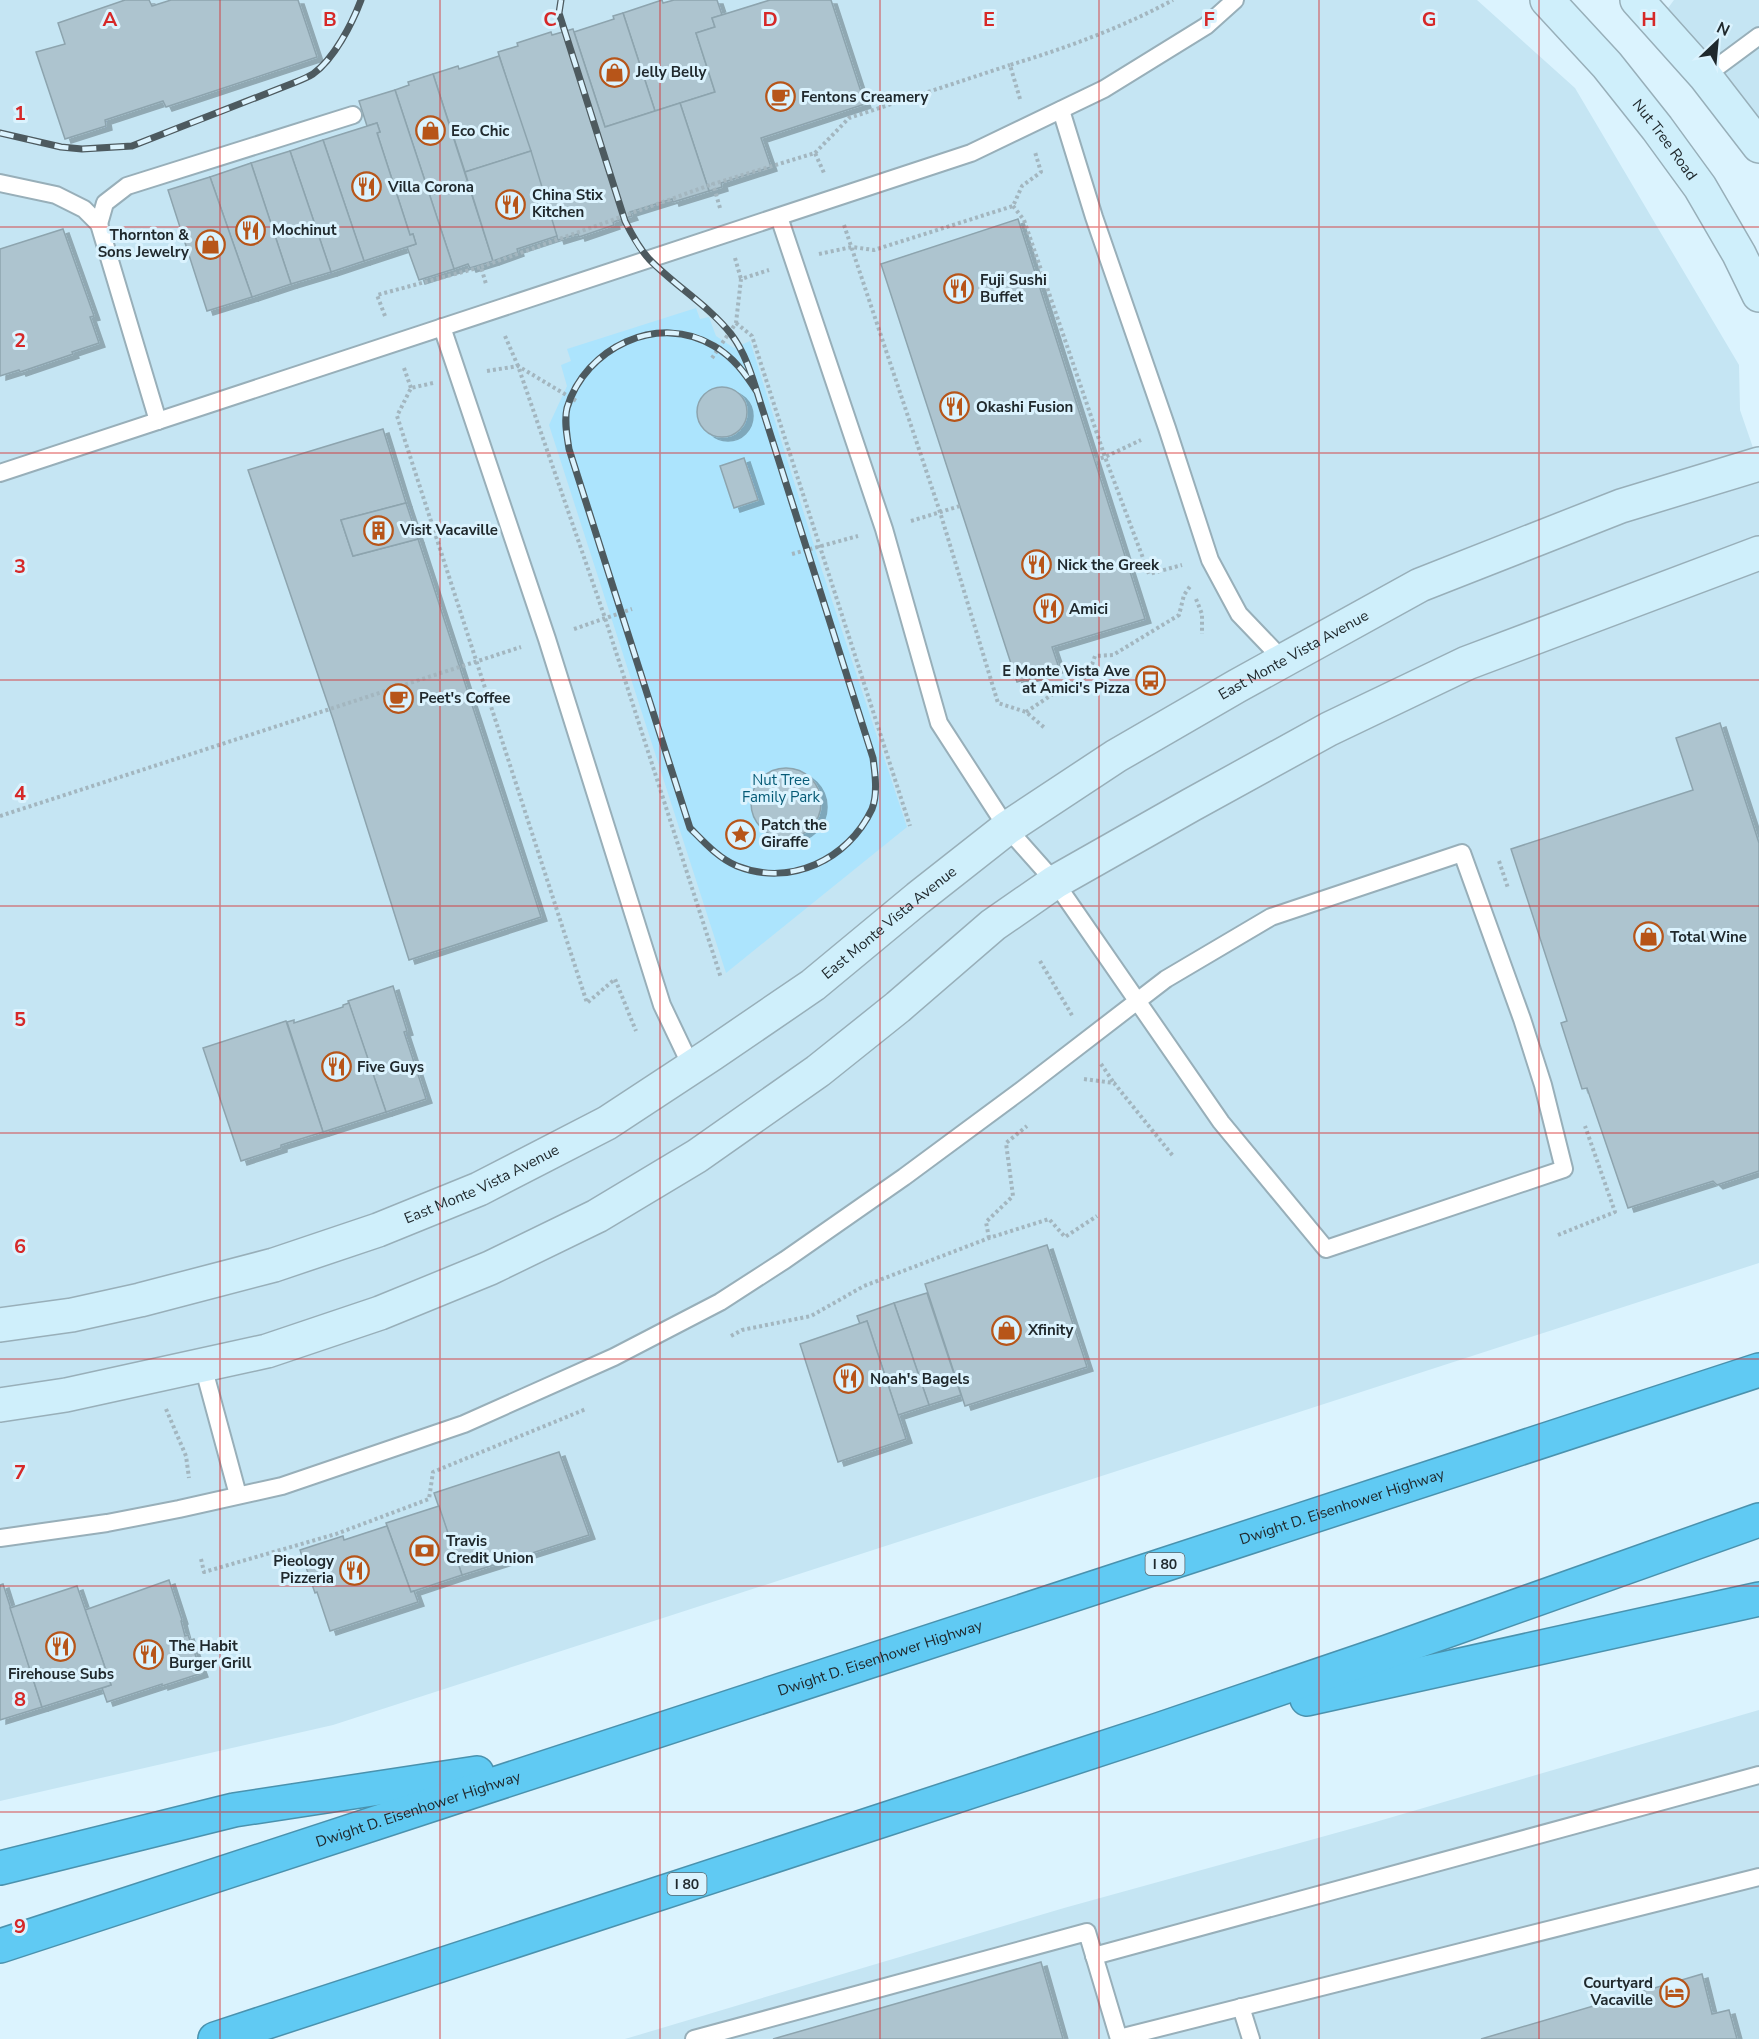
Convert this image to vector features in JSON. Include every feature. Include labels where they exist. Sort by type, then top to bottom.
[{"type":"highway","name":"Dwight D. Eisenhower Highway","points":[[0,1946],[1759,1370]]},
{"type":"highway","name":"I 80","points":[[215,2039],[1158,1730],[1387,1652],[1759,1520]]},
{"type":"highway","points":[[1158,1730],[1759,1599]]},
{"type":"highway","points":[[0,1868],[234,1810],[571,1759]]},
{"type":"main road","name":"Nut Tree Road","points":[[1547,0],[1607,65],[1658,128],[1701,187],[1759,295]]},
{"type":"main road","points":[[1637,0],[1705,76],[1759,146]]},
{"type":"main road","name":"East Monte Vista Avenue","points":[[0,1325],[72,1315],[274,1265],[378,1230],[479,1189],[596,1128],[692,1068],[813,985],[1007,828],[1116,756],[1283,660],[1420,585],[1621,506],[1759,464]]},
{"type":"main road","points":[[0,1405],[66,1395],[267,1351],[380,1313],[490,1269],[597,1216],[698,1156],[818,1071],[898,1007],[993,925],[1055,882],[1329,729],[1456,668],[1759,553]]},
{"type":"lane","points":[[0,473],[971,153],[1104,89],[1206,26],[1235,0]]},
{"type":"lane","points":[[1705,76],[1759,36]]},
{"type":"lane","points":[[1061,110],[1094,217],[1210,560],[1239,614],[1283,660]]},
{"type":"lane","points":[[99,224],[105,203],[127,186],[353,115]]},
{"type":"lane","points":[[0,183],[56,195],[84,208],[99,224],[158,421]]},
{"type":"lane","points":[[0,1538],[107,1523],[282,1486],[464,1424],[614,1357],[720,1302],[785,1260],[904,1177],[1138,1002],[1166,979],[1271,917],[1462,853],[1522,1019],[1543,1085],[1564,1169],[1326,1249],[1221,1122],[1138,1002],[1055,882],[1007,828],[939,723],[884,529],[779,217]]},
{"type":"lane","points":[[442,327],[547,639],[662,1005],[692,1068]]},
{"type":"lane","points":[[203,1366],[238,1496]]},
{"type":"lane","points":[[1094,1956],[1759,1775]]},
{"type":"lane","points":[[693,2039],[1087,1932],[1119,2038],[1759,1877]]},
{"type":"lane","points":[[1241,2007],[1251,2039]]},
{"type":"path","points":[[816,153],[849,118],[1010,65]]},
{"type":"path","points":[[395,343],[377,295],[480,267],[713,184]]},
{"type":"path","points":[[1013,206],[1024,220],[1105,457],[1149,574],[1181,564],[1186,574]]},
{"type":"path","points":[[712,358],[736,323],[741,279],[821,253],[852,247],[940,512],[998,703],[1026,712],[1046,729]]},
{"type":"path","points":[[480,267],[493,310]]},
{"type":"path","points":[[736,323],[752,336],[910,826]]},
{"type":"path","points":[[518,366],[605,618],[721,978]]},
{"type":"path","points":[[578,402],[518,366],[459,376],[411,388],[397,416],[587,1003],[615,979],[636,1031]]},
{"type":"path","points":[[1095,460],[1167,428]]},
{"type":"path","points":[[1026,712],[1062,688],[1088,676],[1095,656],[1113,655],[1179,615],[1184,595],[1191,585],[1202,614],[1202,633]]},
{"type":"path","points":[[0,816],[547,639],[632,609]]},
{"type":"path","points":[[1040,961],[1074,1018]]},
{"type":"path","points":[[1098,1060],[1173,1156]]},
{"type":"path","points":[[1077,1085],[1084,1079],[1114,1083]]},
{"type":"path","points":[[989,1238],[986,1222],[1014,1196],[1006,1143],[1027,1126]]},
{"type":"path","points":[[731,1336],[742,1330],[811,1316],[864,1286],[989,1238],[1049,1219],[1065,1237],[1097,1216]]},
{"type":"path","points":[[165,1406],[186,1456],[189,1480]]},
{"type":"path","points":[[201,1559],[204,1572],[336,1534],[429,1499],[433,1472],[586,1410]]},
{"type":"shaded area","points":[[0,0],[1477,0],[1575,88],[1739,365],[1740,410],[1759,465],[1759,1263],[333,1725],[0,1801]]},
{"type":"shaded area","points":[[1674,0],[1759,0],[1759,143],[1654,27]]},
{"type":"shaded area","points":[[1759,1710],[1759,2039],[625,2039],[1064,1908],[1372,1823]]},
{"type":"green space","name":"Nut Tree Family Park","points":[[696,308],[700,319],[709,317],[716,336],[734,348],[750,341],[816,552],[907,827],[726,973],[549,425],[567,386],[561,365],[571,361],[567,349]]},
{"type":"building","points":[[125,0],[149,0],[152,6],[171,0],[298,0],[317,57],[166,107],[163,101],[105,120],[106,126],[65,139],[36,52],[65,44],[58,23]]},
{"type":"building","points":[[662,0],[663,3],[674,0],[717,0],[722,15],[712,18],[715,27],[696,33],[715,92],[655,111],[623,13]]},
{"type":"building","name":"Fentons Creamery","points":[[770,0],[831,0],[865,104],[761,138],[771,167],[721,183],[722,187],[709,191],[680,103],[715,92],[696,33],[715,27],[712,18]]},
{"type":"building","name":"Jelly Belly","points":[[623,13],[655,111],[605,127],[574,32],[614,19],[613,16]]},
{"type":"building","points":[[573,29],[605,127],[680,103],[709,191],[630,212],[632,216],[613,222],[614,225],[579,237],[578,234],[558,240],[498,52],[551,32],[552,35]]},
{"type":"building","points":[[499,56],[531,151],[465,172],[433,74],[458,66],[459,69]]},
{"type":"building","name":"Eco Chic","points":[[433,74],[493,261],[470,268],[468,264],[454,269],[395,90],[409,85],[408,82]]},
{"type":"building","points":[[395,90],[454,269],[419,280],[407,247],[416,244],[413,234],[410,235],[377,133],[380,132],[377,123],[367,126],[359,101]]},
{"type":"building","name":"Villa Corona","points":[[377,123],[380,132],[377,133],[410,235],[413,234],[416,244],[364,261],[323,140]]},
{"type":"building","points":[[323,140],[364,261],[331,272],[290,151]]},
{"type":"building","points":[[290,151],[331,272],[291,284],[251,163]]},
{"type":"building","name":"China Stix Kitchen","points":[[531,151],[557,236],[517,249],[518,252],[493,261],[465,172]]},
{"type":"building","name":"Mochinut","points":[[251,163],[291,284],[252,297],[210,177]]},
{"type":"building","name":"Thornton & Sons Jewelry","points":[[210,177],[252,297],[207,311],[168,190]]},
{"type":"building","points":[[1018,219],[1145,619],[1052,647],[1059,668],[1017,682],[881,264]]},
{"type":"building","points":[[63,229],[94,316],[90,317],[99,343],[20,372],[19,370],[0,376],[0,249]]},
{"type":"building","points":[[717,387],[727,387],[740,394],[747,407],[747,417],[740,430],[727,437],[717,437],[708,433],[701,426],[697,417],[697,407],[701,398],[708,391]]},
{"type":"building","name":"Peet's Coffee","points":[[383,429],[406,503],[341,520],[353,556],[418,539],[541,917],[409,960],[333,719],[248,470]]},
{"type":"building","points":[[744,458],[758,500],[734,508],[720,466]]},
{"type":"building","name":"Visit Vacaville","points":[[406,503],[418,539],[353,556],[341,520]]},
{"type":"building","name":"Total Wine","points":[[1720,723],[1759,843],[1759,1171],[1717,1185],[1713,1181],[1628,1208],[1587,1088],[1582,1089],[1561,1023],[1567,1021],[1511,849],[1693,790],[1676,738]]},
{"type":"building","points":[[786,768],[805,774],[815,784],[821,803],[815,822],[805,832],[786,838],[767,832],[757,822],[751,803],[757,784],[767,774]]},
{"type":"building","points":[[393,986],[407,1031],[404,1032],[426,1099],[386,1112],[348,1001]]},
{"type":"building","name":"Five Guys","points":[[349,1003],[386,1112],[323,1132],[287,1022],[294,1020],[294,1023]]},
{"type":"building","points":[[286,1021],[323,1132],[241,1161],[203,1048]]},
{"type":"building","name":"Xfinity","points":[[1047,1245],[1087,1367],[965,1406],[925,1284]]},
{"type":"building","points":[[927,1293],[961,1395],[929,1405],[894,1303]]},
{"type":"building","points":[[894,1303],[929,1405],[898,1415],[867,1321],[860,1324],[857,1316]]},
{"type":"building","name":"Noah's Bagels","points":[[867,1321],[906,1439],[838,1462],[800,1344]]},
{"type":"building","points":[[559,1452],[589,1535],[462,1575],[434,1493]]},
{"type":"building","name":"Travis Credit Union","points":[[439,1506],[462,1575],[411,1592],[386,1523]]},
{"type":"building","name":"Pieology Pizzeria","points":[[387,1526],[411,1592],[414,1591],[418,1602],[330,1631],[300,1550],[343,1536],[344,1540]]},
{"type":"building","name":"The Habit Burger Grill","points":[[169,1580],[185,1636],[188,1635],[202,1673],[107,1702],[102,1688],[111,1685],[85,1610]]},
{"type":"building","points":[[3,1584],[42,1707],[0,1720],[0,1585]]},
{"type":"building","name":"Firehouse Subs","points":[[77,1586],[111,1685],[42,1707],[10,1608]]},
{"type":"building","points":[[1041,1962],[1063,2039],[773,2039]]},
{"type":"building","name":"Courtyard Vacaville","points":[[1702,1974],[1712,2014],[1729,2010],[1737,2039],[1481,2039]]},
{"type":"railway","points":[[0,133],[61,147],[82,149],[132,146],[313,74],[342,40],[361,0]]},
{"type":"railway","points":[[561,0],[559,13],[625,221],[649,259],[722,324],[737,343],[747,362],[754,383],[873,758],[875,797],[872,809],[861,827],[833,855],[797,871],[777,873],[757,872],[730,863],[690,828],[569,449],[566,423],[567,408],[576,387],[590,368],[607,353],[626,342],[648,335],[670,333],[692,336],[714,346],[738,366],[748,378],[757,392]]},
{"type":"place","name":"Jelly Belly","points":[[615,72]]},
{"type":"place","name":"Fentons Creamery","points":[[780,97]]},
{"type":"place","name":"Eco Chic","points":[[430,131]]},
{"type":"place","name":"Villa Corona","points":[[367,187]]},
{"type":"place","name":"China Stix Kitchen","points":[[511,204]]},
{"type":"place","name":"Mochinut","points":[[251,230]]},
{"type":"place","name":"Thornton & Sons Jewelry","points":[[210,244]]},
{"type":"place","name":"Fuji Sushi Buffet","points":[[959,289]]},
{"type":"place","name":"Okashi Fusion","points":[[955,407]]},
{"type":"place","name":"Visit Vacaville","points":[[379,530]]},
{"type":"place","name":"Nick the Greek","points":[[1036,565]]},
{"type":"place","name":"Amici","points":[[1048,609]]},
{"type":"place","name":"E Monte Vista Ave at Amici's Pizza","points":[[1151,680]]},
{"type":"place","name":"Peet's Coffee","points":[[398,698]]},
{"type":"place","name":"Patch the Giraffe","points":[[740,834]]},
{"type":"place","name":"Total Wine","points":[[1649,937]]},
{"type":"place","name":"Five Guys","points":[[336,1067]]},
{"type":"place","name":"Xfinity","points":[[1007,1330]]},
{"type":"place","name":"Noah's Bagels","points":[[849,1379]]},
{"type":"place","name":"Travis Credit Union","points":[[425,1550]]},
{"type":"place","name":"Pieology Pizzeria","points":[[355,1570]]},
{"type":"place","name":"Firehouse Subs","points":[[61,1647]]},
{"type":"place","name":"The Habit Burger Grill","points":[[148,1655]]},
{"type":"place","name":"Courtyard Vacaville","points":[[1674,1992]]}]
